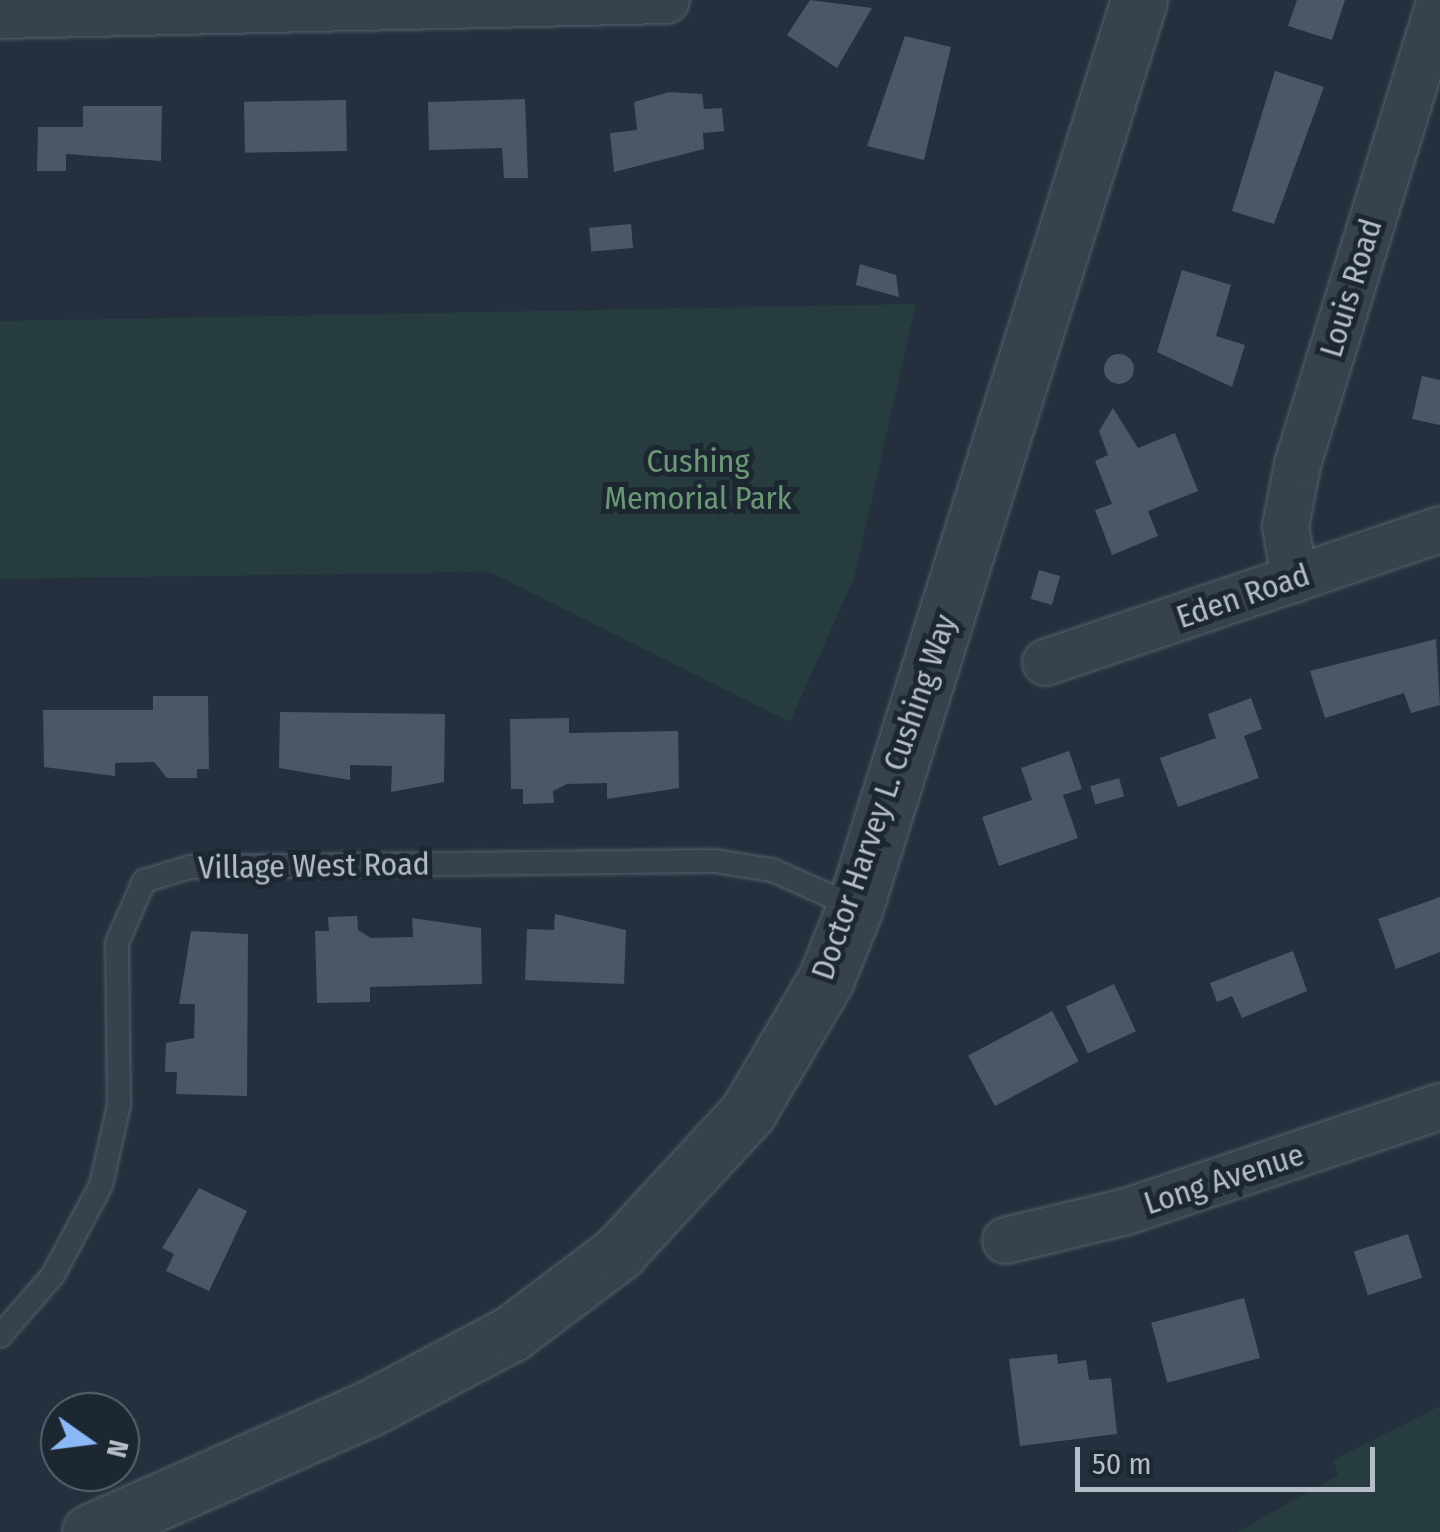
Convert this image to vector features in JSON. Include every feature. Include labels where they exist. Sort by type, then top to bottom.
[{"type":"street","points":[[0,15],[666,0]]},
{"type":"street","name":"Doctor Harvey L. Cushing Way","points":[[90,1532],[456,1366],[566,1296],[664,1209],[748,1112],[817,996],[855,906],[1138,0]]},
{"type":"street","name":"Louis Road","points":[[1294,579],[1285,526],[1297,464],[1440,0]]},
{"type":"street","name":"Eden Road","points":[[1045,662],[1440,529]]},
{"type":"street","name":"Long Avenue","points":[[1005,1240],[1144,1206],[1440,1106]]},
{"type":"lane","name":"Village West Road","points":[[0,1336],[54,1275],[101,1185],[118,1105],[117,943],[144,881],[190,867],[715,860],[772,870],[855,906]]},
{"type":"green space","name":"Cushing Memorial Park","points":[[916,304],[854,578],[790,722],[490,572],[0,579],[0,321]]},
{"type":"green space","points":[[1440,1406],[1440,1532],[1237,1532],[1338,1475],[1333,1460]]},
{"type":"building","points":[[810,0],[872,8],[837,68],[787,35]]},
{"type":"building","points":[[1297,0],[1345,0],[1332,40],[1288,26]]},
{"type":"building","points":[[905,36],[951,47],[924,160],[867,146]]},
{"type":"building","points":[[1275,71],[1324,87],[1274,224],[1232,211]]},
{"type":"building","points":[[669,92],[702,94],[704,109],[722,108],[724,131],[703,133],[704,149],[614,172],[610,133],[637,130],[634,102]]},
{"type":"building","points":[[525,99],[528,178],[504,178],[502,148],[429,150],[428,102]]},
{"type":"building","points":[[346,100],[347,151],[245,153],[244,102]]},
{"type":"building","points":[[83,106],[162,106],[161,161],[66,154],[66,171],[37,171],[38,127],[83,127]]},
{"type":"building","points":[[631,224],[633,248],[591,252],[589,228]]},
{"type":"building","points":[[860,264],[896,275],[899,297],[856,285]]},
{"type":"building","points":[[1182,270],[1231,285],[1216,336],[1245,345],[1232,387],[1157,352]]},
{"type":"building","points":[[1119,354],[1130,358],[1134,369],[1130,380],[1119,384],[1108,380],[1104,369],[1108,358]]},
{"type":"building","points":[[1422,376],[1440,380],[1440,425],[1412,419]]},
{"type":"building","points":[[1113,408],[1138,448],[1175,433],[1198,491],[1148,511],[1158,536],[1112,555],[1095,510],[1112,504],[1095,461],[1108,455],[1099,431]]},
{"type":"building","points":[[1039,570],[1060,576],[1052,605],[1031,599]]},
{"type":"building","points":[[1436,639],[1440,705],[1411,713],[1404,693],[1325,718],[1310,671]]},
{"type":"building","points":[[153,696],[208,696],[209,769],[197,769],[197,778],[167,778],[154,762],[115,763],[115,776],[44,767],[43,710],[153,710]]},
{"type":"building","points":[[1251,698],[1262,729],[1244,736],[1259,778],[1178,807],[1160,758],[1216,738],[1208,714]]},
{"type":"building","points":[[280,712],[445,714],[444,782],[391,792],[392,766],[350,765],[350,780],[279,768]]},
{"type":"building","points":[[569,718],[569,733],[678,731],[679,788],[607,799],[607,783],[567,784],[553,791],[554,803],[523,804],[523,789],[511,789],[510,719]]},
{"type":"building","points":[[1069,751],[1082,789],[1063,795],[1078,838],[999,866],[982,817],[1032,800],[1021,768]]},
{"type":"building","points":[[1119,778],[1124,796],[1095,805],[1090,786]]},
{"type":"building","points":[[1440,897],[1440,952],[1396,969],[1378,919]]},
{"type":"building","points":[[555,914],[626,930],[624,984],[525,980],[527,929],[554,930]]},
{"type":"building","points":[[357,916],[358,930],[371,938],[413,937],[412,918],[481,928],[482,984],[370,987],[370,1002],[317,1003],[315,931],[329,931],[328,917]]},
{"type":"building","points":[[191,931],[248,934],[247,1096],[176,1094],[177,1072],[165,1072],[166,1043],[194,1038],[195,1004],[179,1004]]},
{"type":"building","points":[[1293,951],[1307,991],[1242,1018],[1232,996],[1217,1002],[1210,983]]},
{"type":"building","points":[[1114,984],[1136,1031],[1088,1054],[1066,1006]]},
{"type":"building","points":[[1052,1011],[1079,1061],[995,1106],[968,1056]]},
{"type":"building","points":[[199,1188],[247,1211],[209,1291],[166,1271],[174,1254],[162,1248]]},
{"type":"building","points":[[1408,1234],[1422,1278],[1368,1295],[1354,1252]]},
{"type":"building","points":[[1244,1298],[1260,1358],[1167,1383],[1151,1323]]},
{"type":"building","points":[[1057,1354],[1058,1364],[1086,1360],[1089,1380],[1111,1378],[1117,1434],[1020,1446],[1009,1359]]}]
